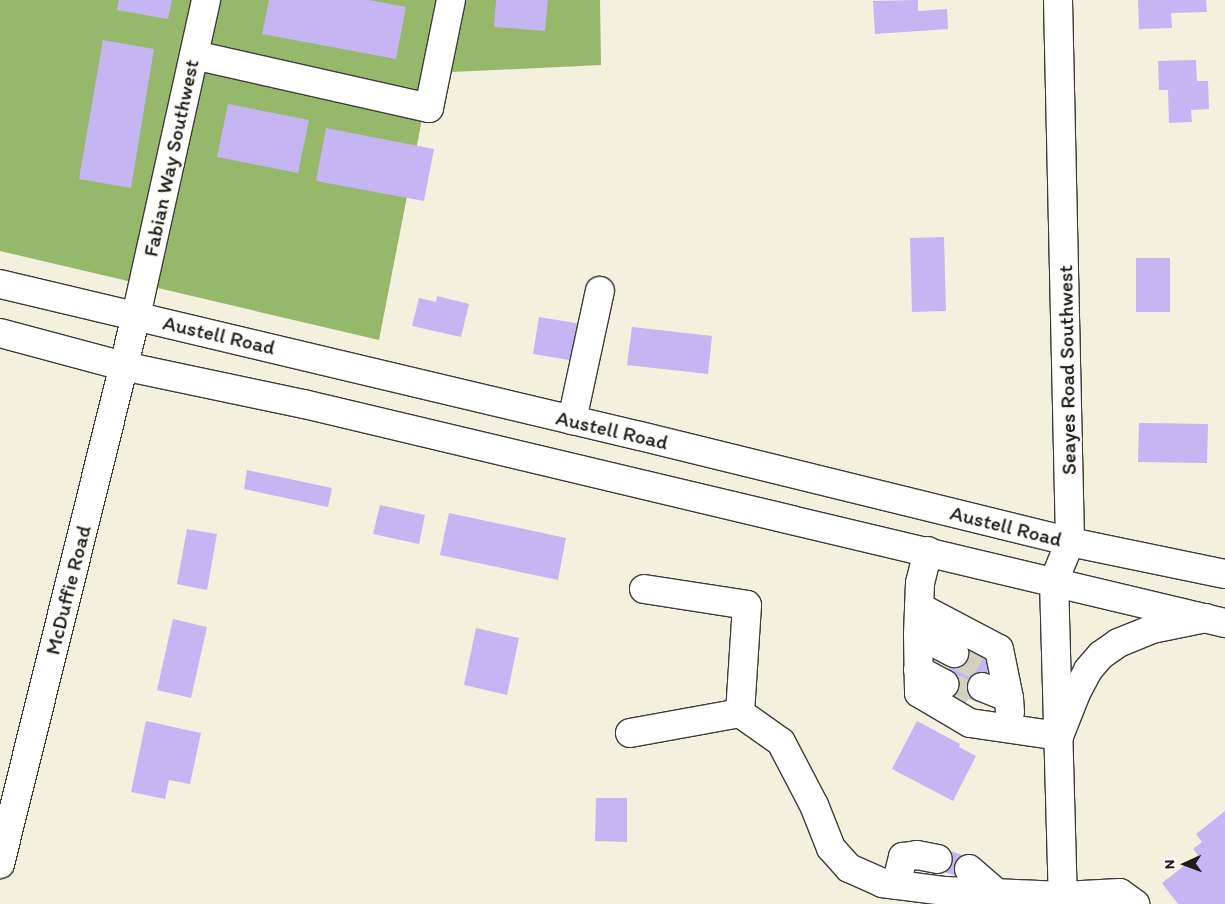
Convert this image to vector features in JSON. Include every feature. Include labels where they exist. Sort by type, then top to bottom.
[{"type":"main road","name":"Fabian Way Southwest","points":[[136,316],[206,0]]},
{"type":"main road","points":[[194,55],[429,108],[451,0]]},
{"type":"main road","name":"Seayes Road Southwest","points":[[1058,0],[1070,542],[1054,581],[1063,900]]},
{"type":"main road","name":"Austell Road","points":[[0,284],[572,420],[1070,542],[1225,574]]},
{"type":"main road","points":[[572,420],[600,291]]},
{"type":"main road","name":"McDuffie Road","points":[[0,864],[136,316]]},
{"type":"main road","name":"Austell Road","points":[[0,333],[123,366],[304,404],[1216,621]]},
{"type":"main road","points":[[928,551],[920,583],[919,692],[970,723],[1059,736]]},
{"type":"main road","points":[[644,589],[747,605],[740,713]]},
{"type":"main road","points":[[919,607],[998,649],[1009,698],[1011,729]]},
{"type":"main road","name":"Seayes Road Southwest","points":[[1059,736],[1088,670],[1101,655],[1118,643],[1152,629],[1216,621]]},
{"type":"main road","points":[[918,653],[949,669],[918,653]]},
{"type":"main road","points":[[983,686],[1009,698]]},
{"type":"main road","points":[[630,733],[740,713],[781,742],[814,805],[830,848],[849,868],[882,883],[1063,900],[1120,893],[1135,904]]},
{"type":"main road","points":[[896,885],[903,857],[917,854],[938,859]]},
{"type":"main road","points":[[969,869],[997,893]]},
{"type":"green space","points":[[0,0],[600,0],[601,65],[431,73],[379,340],[0,251]]},
{"type":"building","points":[[119,0],[172,0],[168,19],[117,10]]},
{"type":"building","points":[[269,0],[369,0],[406,7],[396,59],[262,34]]},
{"type":"building","points":[[496,0],[548,0],[545,31],[494,27]]},
{"type":"building","points":[[918,0],[918,11],[947,9],[948,29],[875,34],[873,1]]},
{"type":"building","points":[[1138,0],[1206,0],[1207,12],[1171,13],[1172,28],[1139,29]]},
{"type":"building","points":[[103,40],[154,49],[131,188],[79,179]]},
{"type":"building","points":[[1196,60],[1197,81],[1208,81],[1209,109],[1191,110],[1192,122],[1169,123],[1168,90],[1159,90],[1158,61]]},
{"type":"building","points":[[228,104],[309,120],[298,173],[217,157]]},
{"type":"building","points":[[326,128],[434,149],[424,201],[316,181]]},
{"type":"building","points":[[944,237],[946,311],[912,312],[910,238]]},
{"type":"building","points":[[1136,258],[1170,258],[1170,312],[1136,312]]},
{"type":"building","points":[[437,296],[469,304],[461,337],[412,326],[419,298],[436,302]]},
{"type":"building","points":[[539,317],[581,324],[575,361],[533,354]]},
{"type":"building","points":[[632,327],[712,336],[708,374],[627,365]]},
{"type":"building","points":[[1139,423],[1208,424],[1207,463],[1138,462]]},
{"type":"building","points":[[247,470],[332,488],[328,507],[244,489]]},
{"type":"building","points":[[380,505],[425,515],[419,544],[373,534]]},
{"type":"building","points":[[449,513],[566,538],[558,580],[440,555]]},
{"type":"building","points":[[187,529],[217,534],[207,590],[177,584]]},
{"type":"building","points":[[173,619],[207,627],[191,698],[157,690]]},
{"type":"building","points":[[476,628],[519,638],[507,695],[464,685]]},
{"type":"building","points":[[956,649],[991,661],[977,702],[942,689]]},
{"type":"building","points":[[146,721],[201,733],[190,784],[169,780],[165,799],[131,792]]},
{"type":"building","points":[[917,721],[960,744],[959,747],[976,756],[953,801],[892,769]]},
{"type":"building","points":[[596,798],[627,798],[627,842],[595,841]]},
{"type":"building","points":[[1225,811],[1225,904],[1178,904],[1162,883],[1198,855],[1193,849],[1202,842],[1196,834]]},
{"type":"building","points":[[941,848],[972,858],[966,879],[935,869]]},
{"type":"tunnel","points":[[954,653],[988,671]]},
{"type":"tunnel","points":[[944,684],[978,699]]}]
